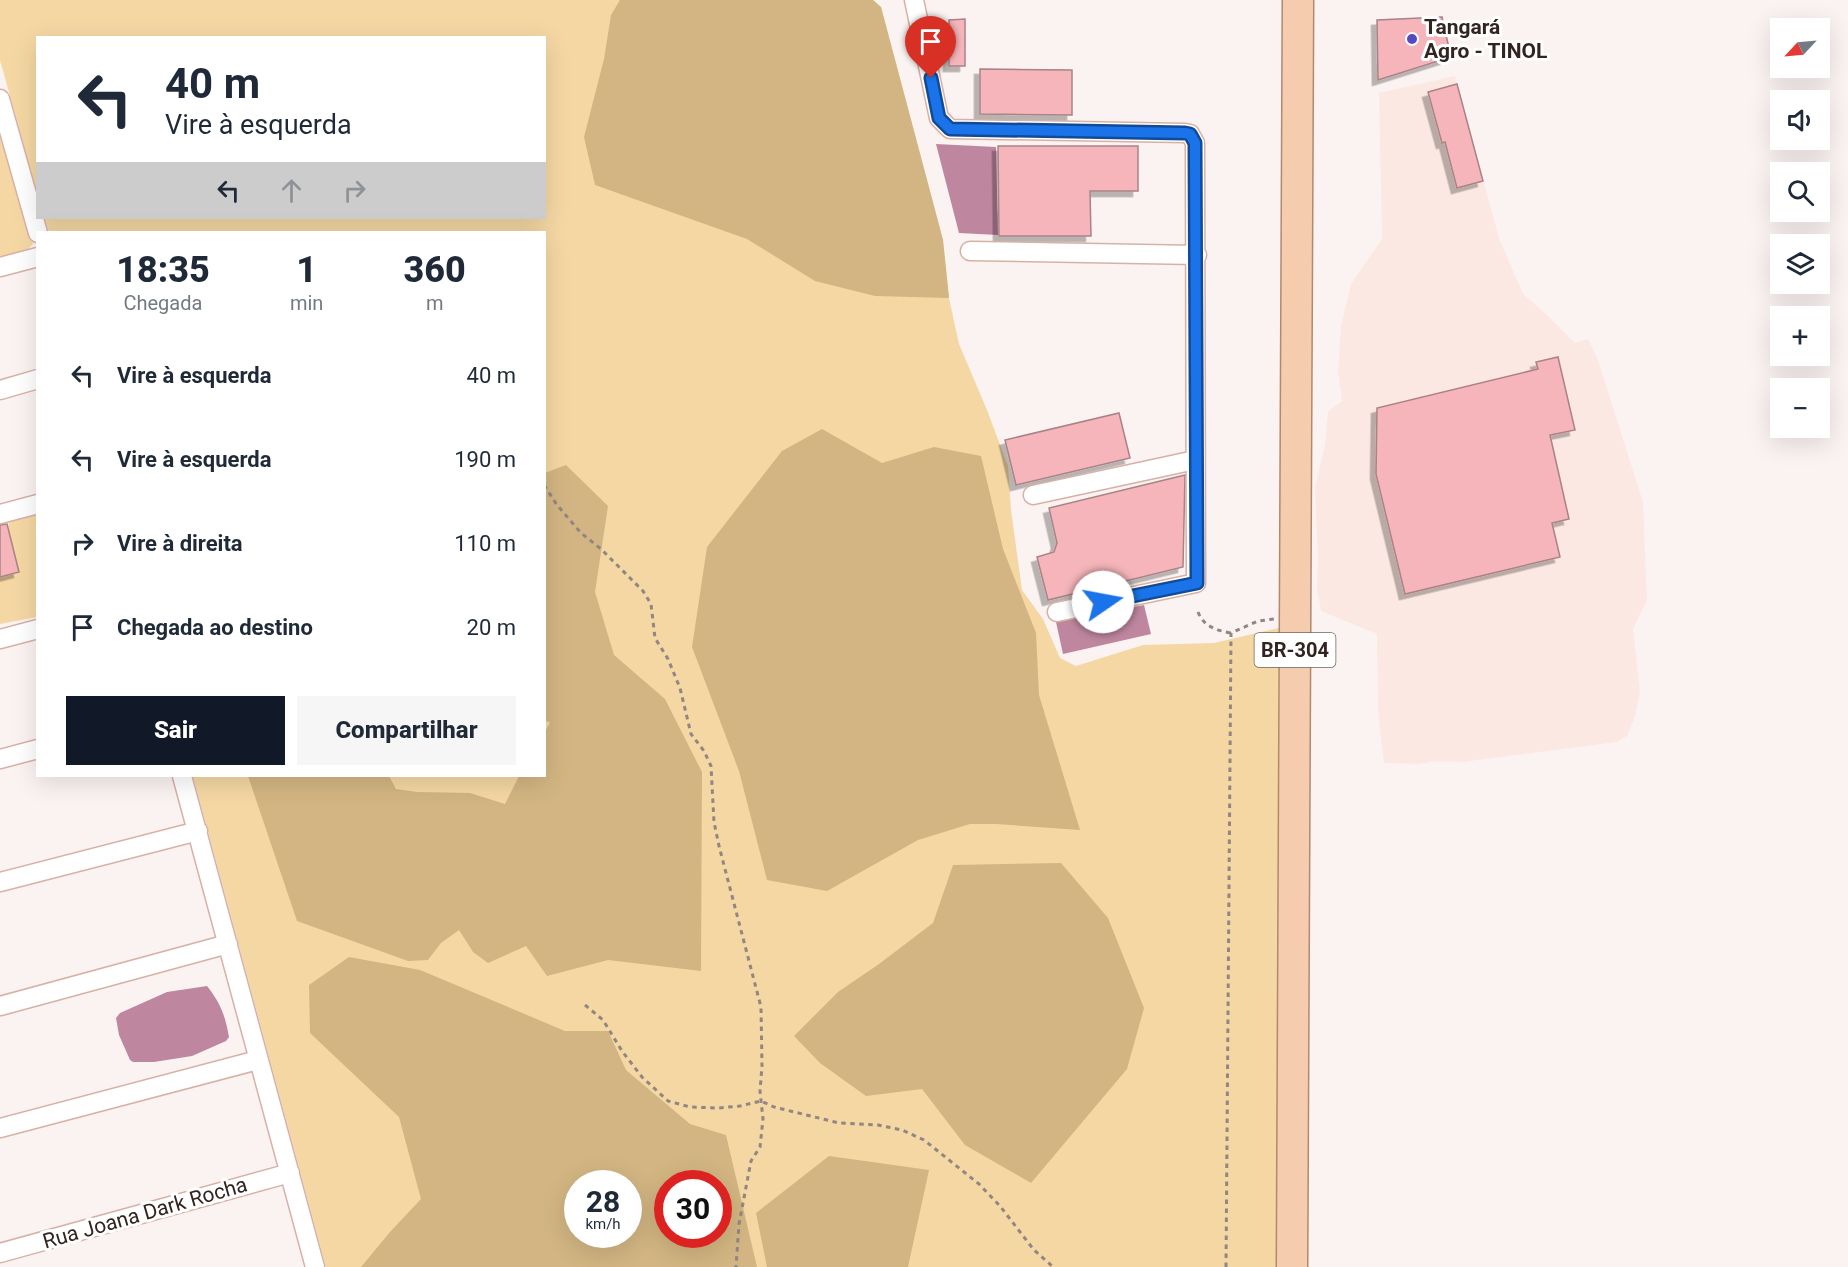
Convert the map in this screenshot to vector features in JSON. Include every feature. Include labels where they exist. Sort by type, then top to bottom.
[{"type":"highway","points":[[1278,0],[1298,34]]},
{"type":"highway","name":"BR-304","points":[[1292,1267],[1298,0]]},
{"type":"street","points":[[915,0],[939,118],[950,129],[1190,134],[1195,143],[1197,583],[1057,612]]},
{"type":"street","points":[[0,99],[38,231]]},
{"type":"street","points":[[970,251],[1197,255]]},
{"type":"street","points":[[0,267],[36,258]]},
{"type":"street","points":[[0,390],[36,381]]},
{"type":"street","points":[[1033,495],[1195,460]]},
{"type":"street","points":[[0,514],[36,505]]},
{"type":"street","points":[[0,639],[36,630]]},
{"type":"street","points":[[0,759],[36,750]]},
{"type":"street","points":[[182,777],[315,1267]]},
{"type":"street","points":[[0,882],[198,831]]},
{"type":"street","points":[[0,1006],[228,944]]},
{"type":"street","points":[[0,1128],[258,1060]]},
{"type":"street","name":"Rua Joana Dark Rocha","points":[[0,1253],[290,1173]]},
{"type":"path","points":[[546,488],[581,533],[601,549],[643,591],[651,604],[655,638],[680,688],[691,734],[704,751],[711,766],[714,822],[761,1006],[763,1119],[760,1146],[751,1161],[739,1224],[736,1267]]},
{"type":"path","points":[[1198,612],[1213,629],[1231,633],[1258,621],[1276,618]]},
{"type":"path","points":[[1226,1267],[1231,633]]},
{"type":"path","points":[[585,1005],[603,1020],[622,1051],[652,1089],[668,1101],[690,1107],[718,1108],[761,1101],[774,1107],[839,1123],[878,1125],[902,1130],[924,1140],[979,1184],[1000,1206],[1034,1250],[1053,1267]]},
{"type":"shaded area","points":[[0,0],[873,0],[881,7],[943,240],[949,298],[959,344],[1008,466],[1011,510],[1022,590],[1043,619],[1060,658],[1076,666],[1143,645],[1214,643],[1279,628],[1279,1267],[326,1267],[193,777],[546,777],[546,231],[49,231],[44,219],[546,219],[546,36],[36,36],[36,189],[0,60]]},
{"type":"shaded area","points":[[620,0],[873,0],[881,7],[943,240],[949,298],[875,296],[815,281],[747,239],[595,185],[584,137],[604,59],[611,15]]},
{"type":"shaded area","points":[[1455,76],[1499,238],[1523,294],[1575,343],[1588,339],[1598,360],[1643,502],[1647,600],[1633,629],[1640,691],[1635,717],[1627,736],[1617,742],[1462,762],[1384,763],[1378,713],[1377,634],[1321,611],[1317,588],[1315,487],[1325,445],[1328,411],[1342,401],[1338,372],[1341,326],[1351,284],[1382,239],[1379,93]]},
{"type":"shaded area","points":[[0,132],[33,244],[28,249],[0,257]]},
{"type":"shaded area","points":[[936,144],[996,147],[998,235],[959,233]]},
{"type":"shaded area","points":[[822,429],[882,463],[934,447],[981,456],[1003,549],[1036,633],[1039,695],[1080,830],[970,824],[918,840],[827,891],[767,880],[739,771],[692,647],[707,547],[782,451]]},
{"type":"shaded area","points":[[566,465],[608,506],[595,592],[614,655],[665,699],[702,772],[701,971],[608,960],[547,976],[526,946],[488,963],[473,952],[459,930],[441,943],[428,960],[408,961],[297,921],[248,777],[390,777],[396,789],[417,792],[470,793],[505,804],[518,777],[546,777],[546,730],[550,722],[546,721],[546,473]]},
{"type":"shaded area","points":[[36,512],[36,617],[0,624],[0,577],[19,572],[8,527],[10,521]]},
{"type":"shaded area","points":[[1144,605],[1151,634],[1063,654],[1056,622]]},
{"type":"shaded area","points":[[1061,863],[1108,918],[1144,1008],[1127,1069],[1031,1183],[965,1145],[922,1089],[866,1096],[820,1063],[794,1036],[838,992],[933,923],[953,865]]},
{"type":"shaded area","points":[[349,957],[420,970],[565,1031],[608,1031],[626,1070],[690,1124],[726,1135],[757,1267],[361,1267],[421,1199],[399,1117],[310,1033],[309,985]]},
{"type":"shaded area","points":[[207,986],[216,998],[224,1016],[229,1037],[226,1041],[192,1056],[154,1062],[130,1060],[119,1035],[116,1018],[120,1013],[167,992]]},
{"type":"shaded area","points":[[829,1156],[929,1170],[908,1267],[767,1267],[756,1213]]},
{"type":"building","name":"Tangará Agro - TINOL","points":[[1442,17],[1451,57],[1378,80],[1377,20]]},
{"type":"building","points":[[965,19],[965,66],[949,66],[949,20]]},
{"type":"building","points":[[980,69],[1072,70],[1072,115],[980,114]]},
{"type":"building","points":[[1457,84],[1483,181],[1457,188],[1445,142],[1442,143],[1428,92]]},
{"type":"building","points":[[998,146],[1138,146],[1138,191],[1090,191],[1091,236],[999,236]]},
{"type":"building","points":[[1558,357],[1575,430],[1550,435],[1569,519],[1552,523],[1560,557],[1405,594],[1376,474],[1377,408],[1538,369],[1536,362]]},
{"type":"building","points":[[1119,413],[1130,458],[1016,485],[1005,440]]},
{"type":"building","points":[[1185,475],[1183,567],[1048,600],[1037,557],[1054,552],[1057,543],[1049,508]]},
{"type":"building","points":[[7,524],[19,572],[0,577],[0,525]]},
{"type":"place","name":"Tangará Agro - TINOL","points":[[1412,39]]},
{"type":"route","points":[[931,78],[939,118],[950,129],[959,131],[1185,133],[1190,134],[1195,143],[1197,583],[1103,602]]}]
